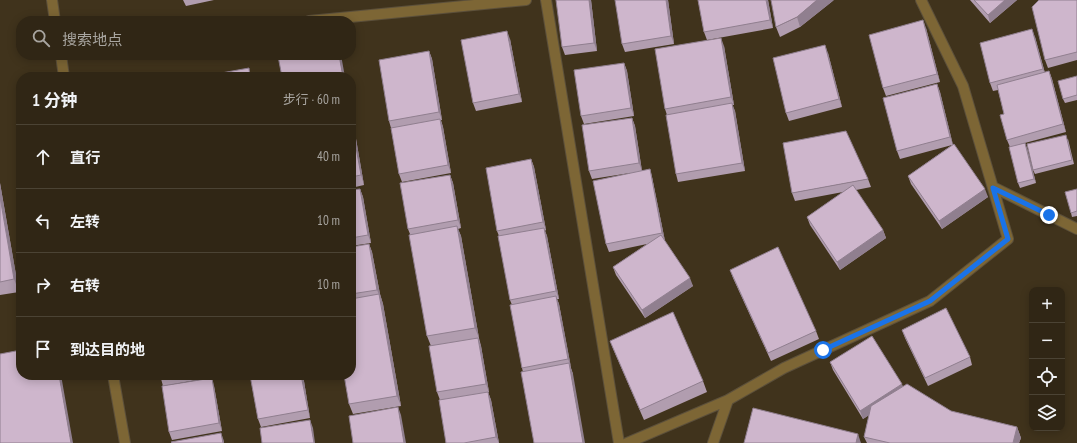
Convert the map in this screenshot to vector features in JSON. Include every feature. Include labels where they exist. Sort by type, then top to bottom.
[{"type":"street","points":[[52,0],[54,16]]},
{"type":"street","points":[[356,16],[526,0]]},
{"type":"street","points":[[546,0],[619,443]]},
{"type":"street","points":[[627,443],[728,400],[784,368],[930,301],[1008,239],[963,86],[921,0]]},
{"type":"street","points":[[61,60],[63,72]]},
{"type":"street","points":[[993,188],[1077,229]]},
{"type":"street","points":[[114,380],[125,443]]},
{"type":"street","points":[[713,443],[728,400]]},
{"type":"building","points":[[556,0],[589,0],[594,43],[562,47]]},
{"type":"building","points":[[615,0],[666,0],[671,36],[622,44]]},
{"type":"building","points":[[698,0],[766,0],[770,20],[704,32]]},
{"type":"building","points":[[771,0],[817,0],[797,17],[776,27]]},
{"type":"building","points":[[974,0],[1005,0],[988,15]]},
{"type":"building","points":[[1039,0],[1077,0],[1077,52],[1045,60],[1032,7]]},
{"type":"building","points":[[923,20],[937,74],[883,88],[869,35]]},
{"type":"building","points":[[1032,29],[1043,69],[990,83],[980,43]]},
{"type":"building","points":[[507,31],[519,94],[473,103],[461,40]]},
{"type":"building","points":[[721,38],[731,97],[665,109],[655,49]]},
{"type":"building","points":[[825,45],[839,99],[786,113],[773,58]]},
{"type":"building","points":[[429,51],[439,112],[389,121],[379,60]]},
{"type":"building","points":[[279,60],[340,60],[342,72],[281,72]]},
{"type":"building","points":[[624,63],[631,108],[581,116],[574,70]]},
{"type":"building","points":[[249,68],[249,72],[227,72]]},
{"type":"building","points":[[1049,71],[1063,124],[1007,140],[1000,115],[1004,114],[997,85]]},
{"type":"building","points":[[1077,76],[1077,95],[1063,99],[1058,81]]},
{"type":"building","points":[[937,84],[950,137],[897,151],[883,98]]},
{"type":"building","points":[[732,103],[742,163],[676,174],[666,115]]},
{"type":"building","points":[[632,118],[639,163],[589,171],[582,125]]},
{"type":"building","points":[[440,119],[448,165],[399,174],[391,128]]},
{"type":"building","points":[[846,131],[868,179],[792,193],[783,143]]},
{"type":"building","points":[[1066,135],[1072,160],[1033,170],[1027,144]]},
{"type":"building","points":[[1025,143],[1034,179],[1018,183],[1009,147]]},
{"type":"building","points":[[954,144],[985,189],[939,221],[908,176]]},
{"type":"building","points":[[356,148],[361,175],[356,176]]},
{"type":"building","points":[[531,159],[543,222],[497,231],[486,168]]},
{"type":"building","points":[[650,169],[662,233],[606,244],[593,181]]},
{"type":"building","points":[[450,175],[458,220],[408,229],[400,183]]},
{"type":"building","points":[[853,185],[883,230],[837,262],[807,217]]},
{"type":"building","points":[[356,189],[360,189],[368,235],[356,237]]},
{"type":"building","points":[[1077,189],[1077,211],[1071,213],[1065,192]]},
{"type":"building","points":[[0,197],[14,279],[0,282]]},
{"type":"building","points":[[457,226],[475,328],[427,336],[409,235]]},
{"type":"building","points":[[544,228],[556,291],[510,300],[498,236]]},
{"type":"building","points":[[661,235],[690,278],[642,310],[613,267]]},
{"type":"building","points":[[369,244],[377,290],[356,293],[356,246]]},
{"type":"building","points":[[778,247],[816,331],[768,353],[730,270]]},
{"type":"building","points":[[379,294],[397,396],[349,404],[345,380],[356,380],[356,298]]},
{"type":"building","points":[[556,296],[568,359],[522,368],[510,305]]},
{"type":"building","points":[[946,308],[970,357],[925,378],[902,330]]},
{"type":"building","points":[[673,312],[703,381],[640,410],[610,341]]},
{"type":"building","points":[[872,336],[902,384],[860,411],[830,362]]},
{"type":"building","points":[[478,338],[486,384],[437,392],[429,346]]},
{"type":"building","points":[[16,351],[16,380],[60,380],[71,443],[0,443],[0,354]]},
{"type":"building","points":[[569,363],[583,443],[534,443],[521,372]]},
{"type":"building","points":[[200,380],[212,380],[219,423],[169,432],[162,386]]},
{"type":"building","points":[[251,380],[302,380],[308,410],[258,419]]},
{"type":"building","points":[[907,384],[951,411],[1017,427],[1013,443],[890,443],[864,437],[871,406]]},
{"type":"building","points":[[488,392],[496,437],[464,443],[446,443],[439,400]]},
{"type":"building","points":[[398,407],[404,443],[353,443],[349,416]]},
{"type":"building","points":[[753,408],[858,434],[856,443],[744,443]]},
{"type":"building","points":[[310,420],[314,443],[262,443],[260,428]]},
{"type":"building","points":[[221,433],[223,443],[171,442]]},
{"type":"route","points":[[823,350],[930,301],[1008,239],[993,188],[1049,215]]}]
